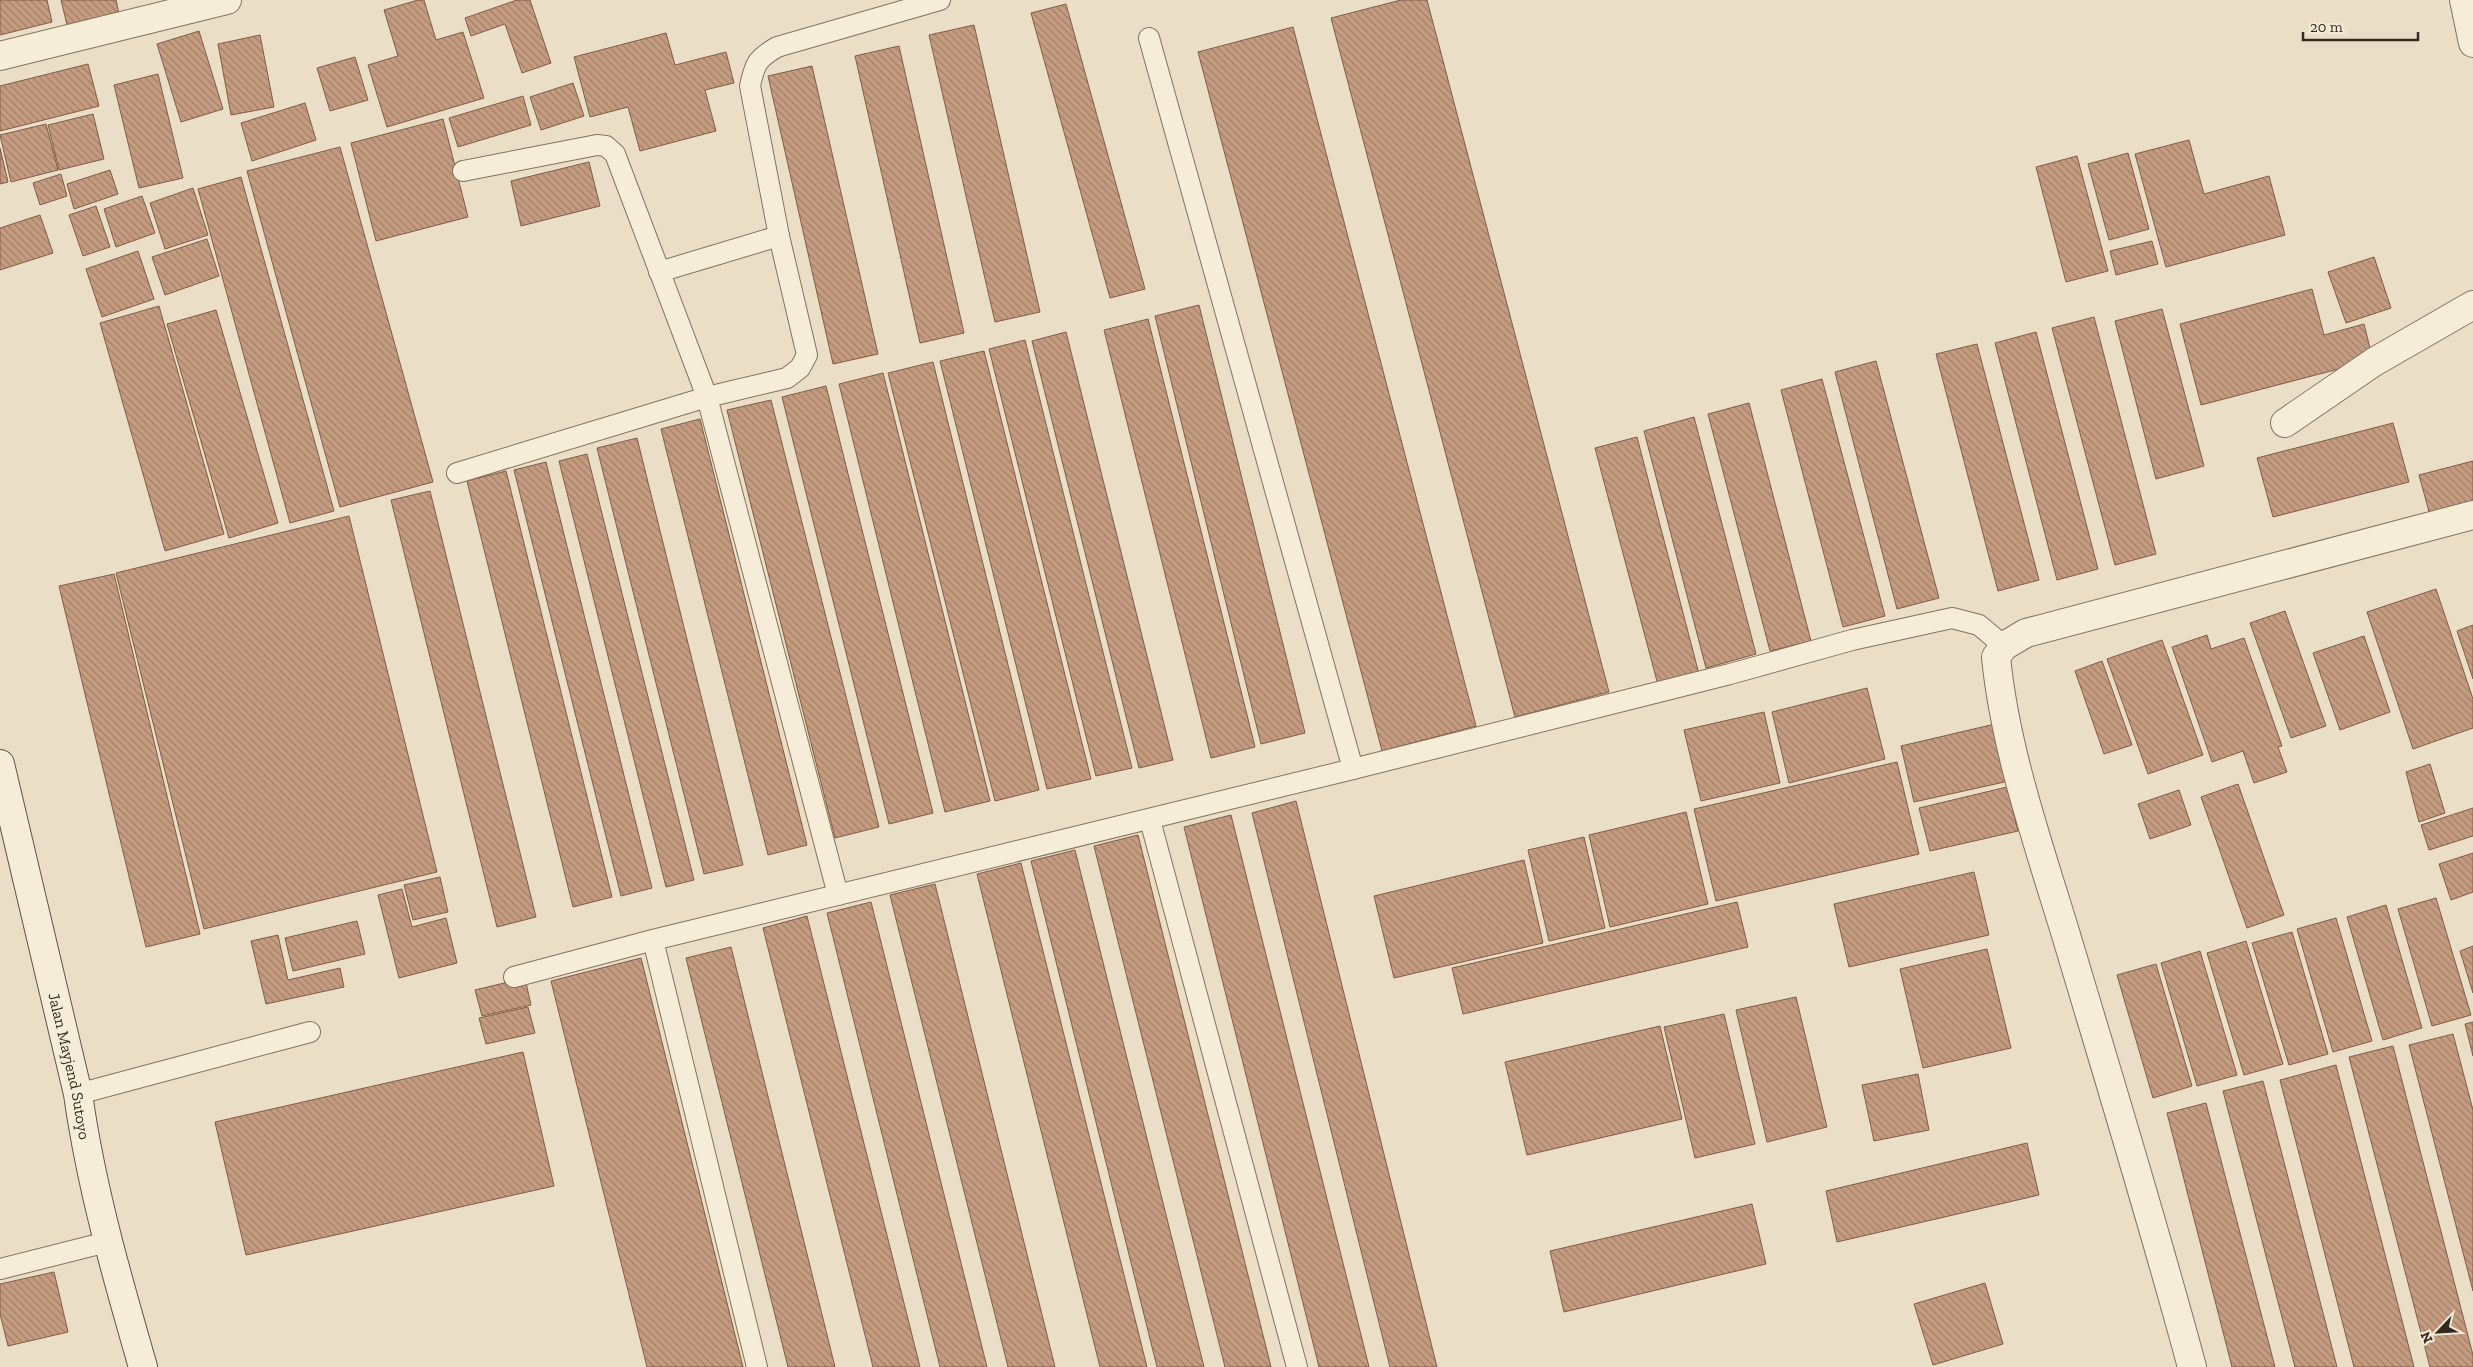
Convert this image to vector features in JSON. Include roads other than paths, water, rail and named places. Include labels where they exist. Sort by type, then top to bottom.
[{"type":"street","points":[[0,56],[226,0]]},
{"type":"street","points":[[2464,0],[2473,43]]},
{"type":"street","points":[[2285,423],[2374,362],[2473,305]]},
{"type":"street","points":[[2192,1367],[2164,1262],[2028,810],[1999,691],[1996,657],[2004,646],[2026,633],[2473,515]]},
{"type":"street","name":"Jalan Mayjend Sutoyo","points":[[0,764],[78,1094],[85,1142],[107,1242],[143,1367]]},
{"type":"lane","points":[[457,473],[707,397],[787,378],[800,368],[807,356],[779,236],[750,86],[754,64],[777,47],[940,0]]},
{"type":"lane","points":[[1149,38],[1352,769]]},
{"type":"lane","points":[[464,171],[597,145],[606,146],[615,154],[707,397],[838,895]]},
{"type":"lane","points":[[659,272],[779,236]]},
{"type":"lane","points":[[514,977],[653,940],[1150,820],[1730,674],[1852,640],[1952,618],[1979,625],[2004,646]]},
{"type":"lane","points":[[1150,820],[1297,1367]]},
{"type":"lane","points":[[653,940],[757,1367]]},
{"type":"lane","points":[[78,1094],[310,1032]]},
{"type":"lane","points":[[0,1269],[107,1242]]}]
